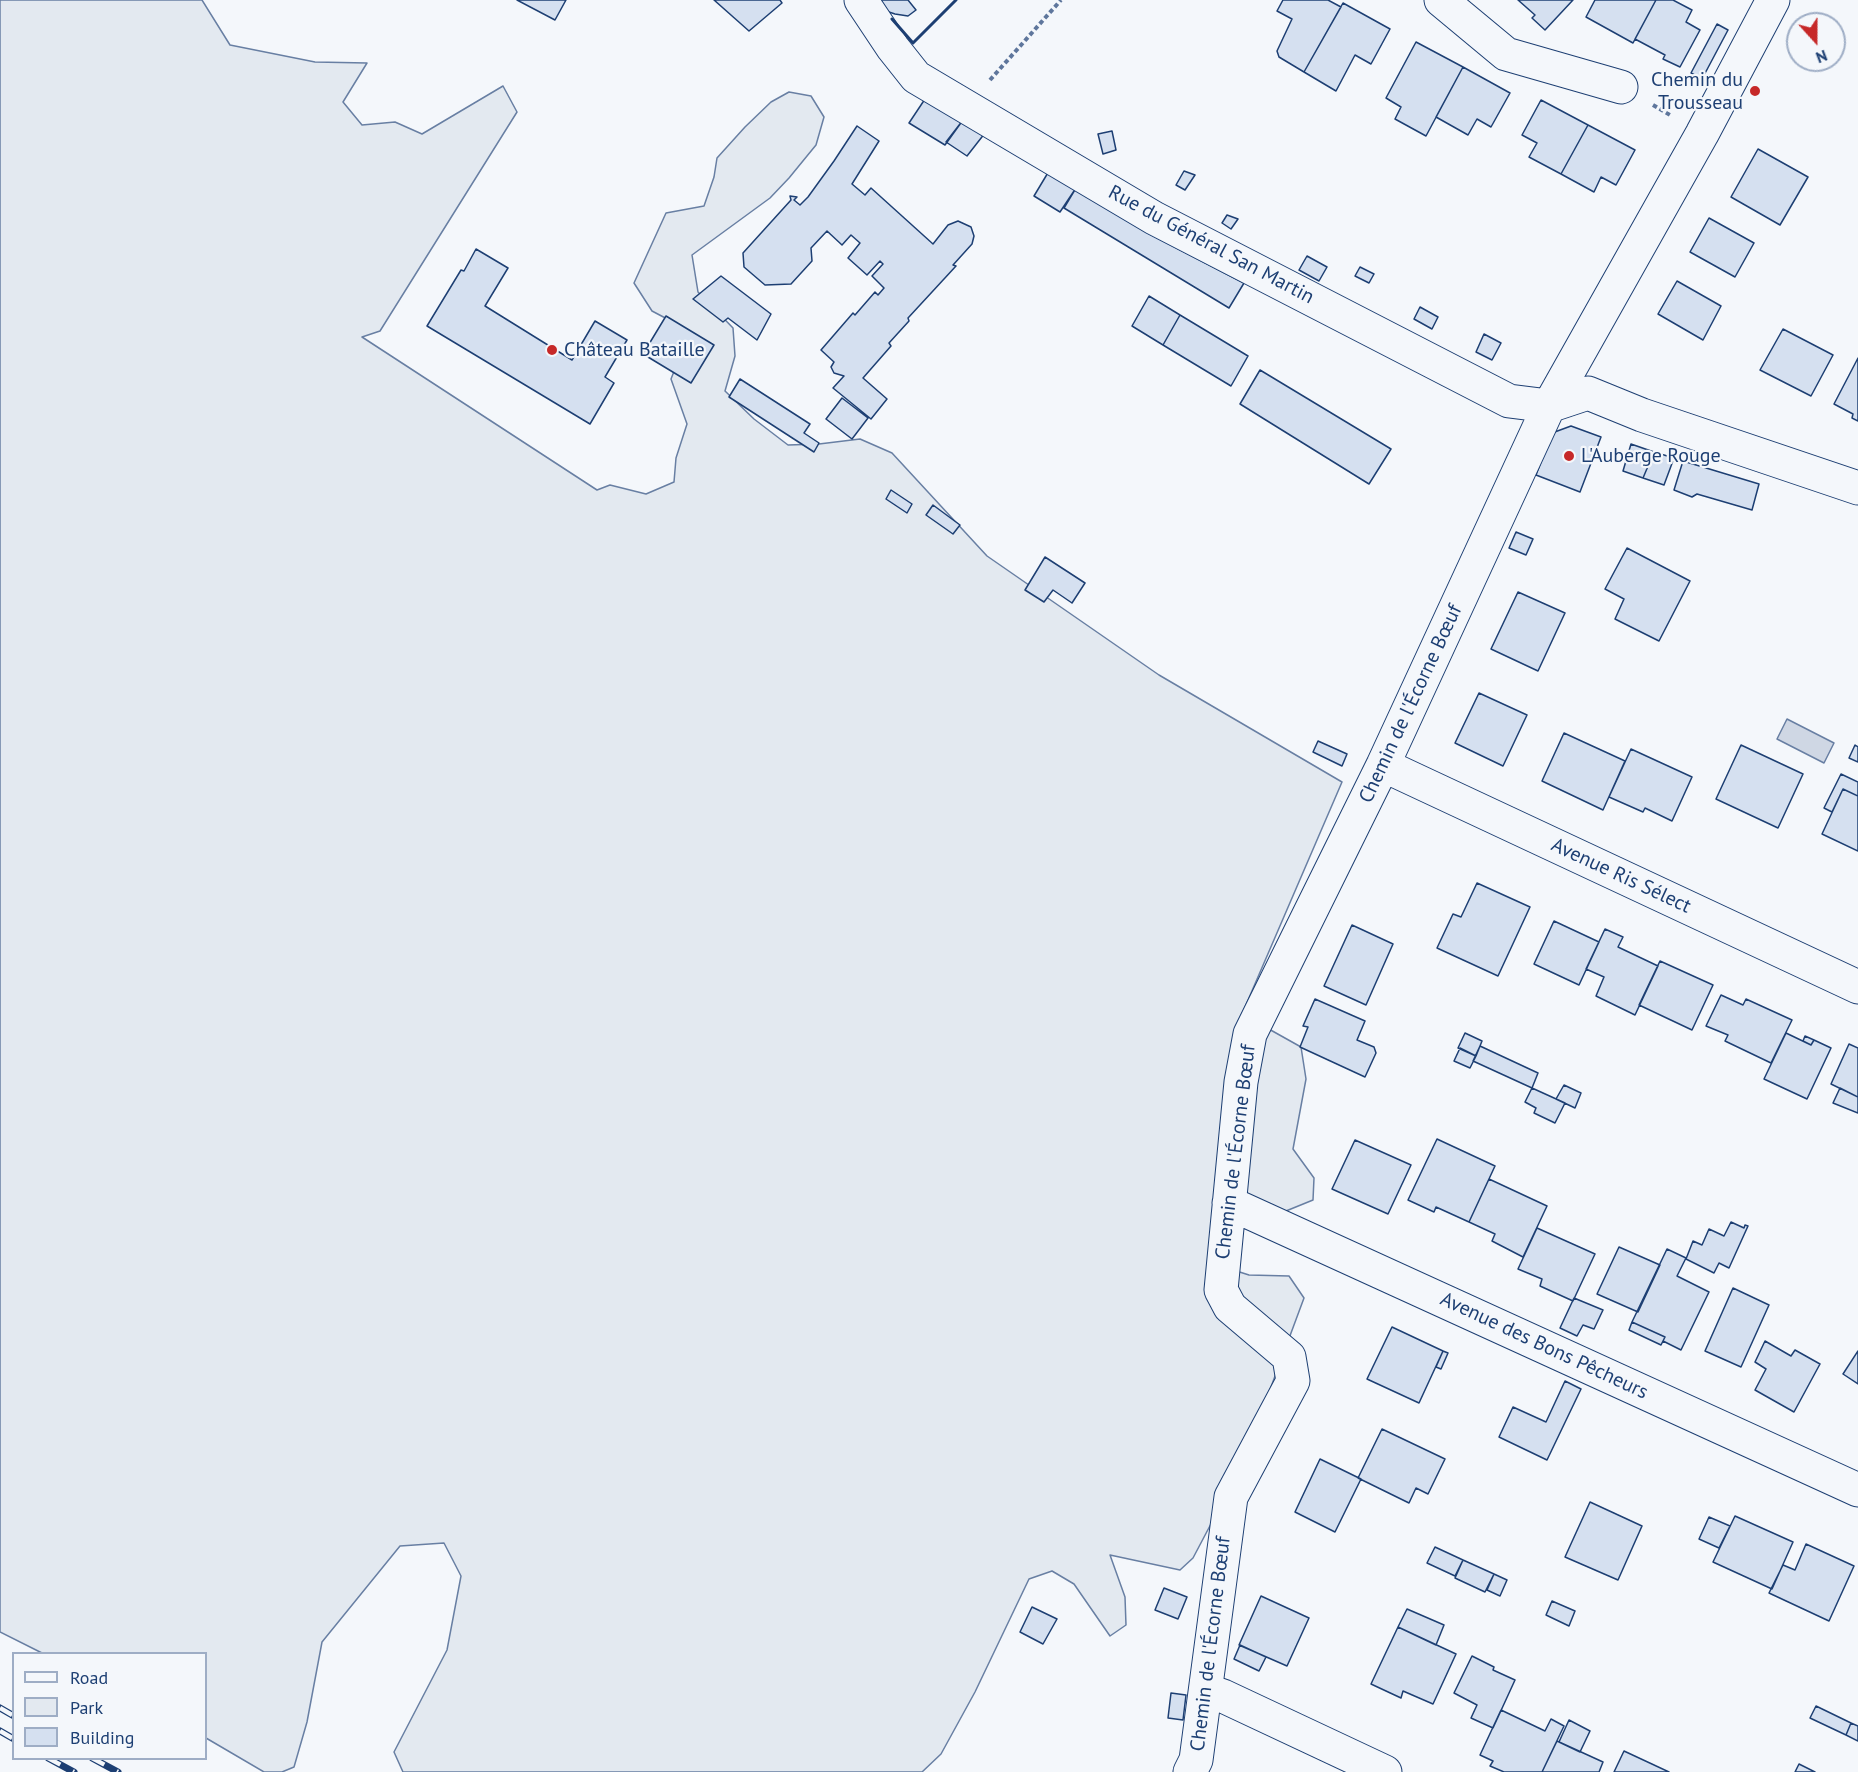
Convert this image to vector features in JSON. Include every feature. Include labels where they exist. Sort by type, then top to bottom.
[{"type":"street","name":"Rue du Général San Martin","points":[[861,0],[893,48],[916,77],[1175,229],[1509,401],[1550,406]]},
{"type":"street","points":[[1441,0],[1506,54],[1621,87]]},
{"type":"street","name":"Chemin de l'Écorne Bœuf","points":[[1190,1772],[1196,1760],[1231,1497],[1293,1382],[1289,1357],[1230,1307],[1221,1290],[1241,1082],[1250,1034],[1383,765],[1550,406],[1702,134],[1773,0]]},
{"type":"street","points":[[1550,406],[1588,393],[1642,415],[1858,488]]},
{"type":"street","name":"Avenue Ris Sélect","points":[[1383,765],[1858,987]]},
{"type":"street","name":"Avenue des Bons Pêcheurs","points":[[1229,1203],[1858,1490]]},
{"type":"street","points":[[1206,1690],[1385,1772]]},
{"type":"path","points":[[967,105],[1061,0]]},
{"type":"path","points":[[1621,87],[1702,134]]},
{"type":"green space","points":[[0,0],[202,0],[230,45],[315,62],[367,63],[343,102],[362,125],[395,122],[422,134],[503,86],[517,112],[380,331],[362,337],[597,490],[610,485],[646,494],[674,482],[676,458],[687,424],[671,379],[690,331],[652,311],[634,283],[666,213],[704,206],[714,177],[717,158],[771,102],[789,92],[811,96],[824,117],[816,145],[770,198],[692,255],[698,292],[733,328],[735,356],[725,391],[754,419],[788,445],[860,439],[892,453],[987,556],[1159,675],[1342,782],[1242,1014],[1301,1047],[1306,1079],[1293,1149],[1314,1178],[1313,1200],[1222,1237],[1227,1268],[1249,1275],[1289,1276],[1304,1298],[1242,1465],[1193,1558],[1180,1570],[1110,1555],[1125,1597],[1126,1625],[1110,1636],[1074,1584],[1052,1571],[1029,1579],[975,1692],[941,1754],[922,1772],[403,1772],[394,1752],[447,1650],[461,1576],[444,1543],[400,1546],[322,1642],[307,1722],[294,1767],[282,1772],[264,1772],[207,1739],[207,1652],[40,1652],[0,1632]]},
{"type":"shaded area","points":[[1787,719],[1834,743],[1824,763],[1777,739]]},
{"type":"building","points":[[517,0],[566,0],[555,20]]},
{"type":"building","points":[[714,0],[780,0],[782,3],[749,31]]},
{"type":"building","points":[[879,0],[908,0],[916,10],[908,16],[895,14],[886,11]]},
{"type":"building","points":[[1283,0],[1328,0],[1341,7],[1304,72],[1279,57],[1277,51],[1292,19],[1277,11]]},
{"type":"building","points":[[1518,0],[1573,0],[1545,30],[1532,18],[1535,15]]},
{"type":"building","points":[[1595,0],[1656,0],[1633,43],[1586,17]]},
{"type":"building","points":[[1656,0],[1673,0],[1692,10],[1686,22],[1700,30],[1680,67],[1663,59],[1665,55],[1635,39]]},
{"type":"building","points":[[1343,3],[1390,29],[1371,64],[1355,55],[1336,91],[1304,72]]},
{"type":"building","points":[[1717,24],[1728,30],[1702,79],[1691,73]]},
{"type":"building","points":[[1416,42],[1463,67],[1426,136],[1395,119],[1401,107],[1386,98]]},
{"type":"building","points":[[1463,67],[1510,93],[1491,127],[1477,119],[1468,135],[1436,117]]},
{"type":"building","points":[[925,99],[963,120],[945,145],[909,123]]},
{"type":"building","points":[[1541,100],[1588,125],[1561,174],[1529,157],[1537,143],[1522,135]]},
{"type":"building","points":[[963,120],[985,133],[967,156],[946,142]]},
{"type":"building","points":[[1588,125],[1635,150],[1616,185],[1601,177],[1594,192],[1561,174]]},
{"type":"building","points":[[857,126],[879,141],[852,184],[865,195],[871,188],[933,244],[948,225],[958,221],[971,227],[974,236],[972,244],[953,265],[956,266],[908,318],[909,321],[889,343],[891,346],[863,378],[887,399],[871,419],[833,388],[844,376],[834,373],[831,367],[834,362],[821,350],[853,313],[855,315],[875,292],[878,295],[884,288],[872,276],[883,264],[880,261],[867,275],[848,258],[860,243],[851,235],[842,245],[827,231],[811,248],[812,261],[791,284],[765,285],[744,267],[743,253],[791,200],[790,196],[797,197],[794,200],[800,205],[808,197]]},
{"type":"building","points":[[1112,131],[1116,150],[1103,154],[1098,134]]},
{"type":"building","points":[[1758,149],[1808,177],[1780,225],[1731,197]]},
{"type":"building","points":[[1049,171],[1076,188],[1060,212],[1034,196]]},
{"type":"building","points":[[1184,171],[1195,175],[1185,190],[1176,185]]},
{"type":"building","points":[[1076,188],[1150,234],[1244,283],[1229,308],[1064,208]]},
{"type":"building","points":[[1227,215],[1238,219],[1231,229],[1222,223]]},
{"type":"building","points":[[1709,218],[1754,243],[1735,277],[1690,252]]},
{"type":"building","points":[[476,249],[508,268],[485,306],[572,360],[595,321],[627,340],[605,377],[614,383],[590,424],[427,326]]},
{"type":"building","points":[[1307,256],[1327,267],[1319,281],[1299,270]]},
{"type":"building","points":[[1360,267],[1374,274],[1369,283],[1355,276]]},
{"type":"building","points":[[721,276],[771,314],[757,340],[728,318],[723,322],[693,299]]},
{"type":"building","points":[[1677,281],[1721,306],[1703,340],[1658,314]]},
{"type":"building","points":[[1149,296],[1180,315],[1163,345],[1132,326]]},
{"type":"building","points":[[1420,307],[1438,317],[1432,329],[1414,319]]},
{"type":"building","points":[[1180,315],[1248,356],[1231,386],[1163,345]]},
{"type":"building","points":[[666,316],[714,345],[691,383],[643,354]]},
{"type":"building","points":[[1783,329],[1833,355],[1811,396],[1760,370]]},
{"type":"building","points":[[1484,334],[1501,343],[1492,360],[1476,352]]},
{"type":"building","points":[[1858,358],[1858,421],[1852,418],[1853,414],[1834,404]]},
{"type":"building","points":[[1260,370],[1391,449],[1369,484],[1240,404]]},
{"type":"building","points":[[740,379],[810,424],[804,433],[819,443],[814,452],[729,397]]},
{"type":"building","points":[[842,398],[868,418],[852,439],[826,419]]},
{"type":"building","name":"L'Auberge Rouge","points":[[1571,426],[1601,437],[1580,492],[1536,475],[1552,433]]},
{"type":"building","points":[[1631,444],[1654,452],[1643,478],[1623,471]]},
{"type":"building","points":[[1654,452],[1674,458],[1664,485],[1643,478]]},
{"type":"building","points":[[1683,461],[1759,484],[1752,510],[1697,494],[1692,497],[1674,490]]},
{"type":"building","points":[[891,490],[912,504],[907,513],[886,499]]},
{"type":"building","points":[[933,505],[960,525],[953,534],[926,515]]},
{"type":"building","points":[[1516,532],[1533,539],[1526,555],[1509,548]]},
{"type":"building","points":[[1627,548],[1690,581],[1659,641],[1615,619],[1624,599],[1605,589]]},
{"type":"building","points":[[1045,557],[1085,583],[1072,603],[1053,590],[1044,602],[1025,590]]},
{"type":"building","points":[[1518,592],[1565,613],[1538,671],[1491,649]]},
{"type":"building","points":[[1479,693],[1527,715],[1503,766],[1455,743]]},
{"type":"building","points":[[1564,733],[1625,761],[1603,810],[1542,781]]},
{"type":"building","points":[[1318,741],[1347,754],[1342,766],[1313,752]]},
{"type":"building","points":[[1741,745],[1803,774],[1778,828],[1716,799]]},
{"type":"building","points":[[1855,745],[1858,747],[1858,762],[1849,758]]},
{"type":"building","points":[[1631,749],[1692,777],[1672,821],[1645,808],[1643,812],[1609,797]]},
{"type":"building","points":[[1841,774],[1858,782],[1858,796],[1843,789],[1832,812],[1824,808]]},
{"type":"building","points":[[1843,789],[1858,796],[1858,851],[1822,834]]},
{"type":"building","points":[[1477,883],[1530,907],[1498,976],[1437,948],[1453,914],[1461,917]]},
{"type":"building","points":[[1554,921],[1599,942],[1579,985],[1534,964]]},
{"type":"building","points":[[1352,925],[1393,944],[1366,1005],[1324,986]]},
{"type":"building","points":[[1605,929],[1623,937],[1618,947],[1658,966],[1635,1015],[1596,996],[1604,977],[1586,969]]},
{"type":"building","points":[[1660,961],[1713,985],[1692,1030],[1639,1005]]},
{"type":"building","points":[[1721,995],[1743,1005],[1746,999],[1792,1020],[1771,1063],[1725,1041],[1728,1035],[1706,1026]]},
{"type":"building","points":[[1315,999],[1365,1021],[1357,1040],[1374,1047],[1376,1053],[1365,1077],[1300,1047],[1308,1027],[1303,1026]]},
{"type":"building","points":[[1465,1033],[1482,1041],[1476,1056],[1458,1048]]},
{"type":"building","points":[[1786,1033],[1811,1045],[1814,1040],[1831,1048],[1807,1099],[1764,1079]]},
{"type":"building","points":[[1805,1036],[1814,1040],[1811,1045],[1803,1041]]},
{"type":"building","points":[[1849,1044],[1858,1048],[1858,1097],[1831,1084]]},
{"type":"building","points":[[1480,1046],[1538,1073],[1532,1088],[1473,1061]]},
{"type":"building","points":[[1460,1048],[1476,1056],[1470,1068],[1454,1061]]},
{"type":"building","points":[[1564,1085],[1581,1093],[1575,1108],[1556,1099]]},
{"type":"building","points":[[1532,1088],[1565,1103],[1555,1123],[1534,1113],[1536,1108],[1525,1102]]},
{"type":"building","points":[[1840,1088],[1858,1097],[1858,1113],[1833,1103]]},
{"type":"building","points":[[1437,1139],[1495,1166],[1469,1222],[1436,1207],[1434,1212],[1408,1200]]},
{"type":"building","points":[[1355,1140],[1411,1165],[1388,1214],[1332,1189]]},
{"type":"building","points":[[1489,1179],[1547,1206],[1523,1257],[1492,1241],[1495,1234],[1469,1222]]},
{"type":"building","points":[[1731,1222],[1744,1228],[1745,1225],[1748,1226],[1729,1268],[1719,1263],[1714,1273],[1686,1259],[1693,1241],[1702,1245],[1709,1229],[1724,1236]]},
{"type":"building","points":[[1537,1228],[1595,1254],[1573,1301],[1540,1286],[1542,1279],[1518,1269]]},
{"type":"building","points":[[1619,1247],[1660,1265],[1638,1312],[1597,1294]]},
{"type":"building","points":[[1667,1249],[1686,1258],[1677,1276],[1709,1292],[1681,1350],[1663,1341],[1665,1337],[1632,1322]]},
{"type":"building","points":[[1733,1288],[1769,1305],[1741,1367],[1705,1351]]},
{"type":"building","points":[[1574,1298],[1603,1310],[1594,1329],[1583,1325],[1577,1336],[1560,1328]]},
{"type":"building","points":[[1632,1322],[1665,1337],[1661,1345],[1629,1330]]},
{"type":"building","points":[[1392,1327],[1443,1351],[1419,1403],[1367,1379]]},
{"type":"building","points":[[1765,1341],[1791,1356],[1795,1350],[1820,1364],[1794,1412],[1755,1390],[1766,1369],[1755,1362]]},
{"type":"building","points":[[1443,1351],[1448,1353],[1441,1369],[1436,1367]]},
{"type":"building","points":[[1858,1351],[1858,1384],[1843,1374]]},
{"type":"building","points":[[1565,1381],[1581,1389],[1547,1460],[1499,1437],[1513,1407],[1546,1422]]},
{"type":"building","points":[[1382,1429],[1445,1459],[1428,1494],[1416,1488],[1409,1503],[1358,1478]]},
{"type":"building","points":[[1320,1459],[1361,1479],[1335,1532],[1295,1512]]},
{"type":"building","points":[[1590,1502],[1642,1526],[1618,1580],[1565,1557]]},
{"type":"building","points":[[1735,1516],[1793,1542],[1772,1589],[1713,1562]]},
{"type":"building","points":[[1709,1517],[1730,1526],[1719,1548],[1699,1539]]},
{"type":"building","points":[[1806,1544],[1854,1566],[1829,1621],[1769,1593],[1783,1565],[1795,1570]]},
{"type":"building","points":[[1435,1547],[1463,1560],[1455,1576],[1427,1563]]},
{"type":"building","points":[[1463,1560],[1494,1574],[1485,1592],[1455,1578]]},
{"type":"building","points":[[1494,1574],[1507,1580],[1500,1596],[1487,1590]]},
{"type":"building","points":[[1164,1588],[1187,1597],[1178,1619],[1155,1610]]},
{"type":"building","points":[[1261,1596],[1309,1618],[1287,1666],[1239,1645]]},
{"type":"building","points":[[1552,1601],[1575,1611],[1569,1626],[1546,1615]]},
{"type":"building","points":[[1032,1607],[1057,1619],[1043,1644],[1020,1632]]},
{"type":"building","points":[[1407,1609],[1444,1625],[1436,1645],[1398,1627]]},
{"type":"building","points":[[1398,1627],[1456,1654],[1433,1704],[1403,1691],[1401,1698],[1371,1684]]},
{"type":"building","points":[[1240,1645],[1266,1657],[1259,1671],[1234,1659]]},
{"type":"building","points":[[1472,1656],[1494,1667],[1493,1670],[1515,1680],[1493,1728],[1471,1718],[1477,1705],[1454,1693]]},
{"type":"building","points":[[1171,1693],[1186,1695],[1183,1720],[1168,1718]]},
{"type":"building","points":[[1816,1706],[1851,1723],[1846,1735],[1810,1718]]},
{"type":"building","points":[[1501,1710],[1545,1731],[1551,1719],[1564,1726],[1542,1772],[1504,1772],[1490,1766],[1493,1761],[1480,1755]]},
{"type":"building","points":[[1569,1720],[1590,1731],[1580,1752],[1559,1742]]},
{"type":"building","points":[[1851,1723],[1858,1726],[1858,1741],[1846,1735]]},
{"type":"building","points":[[1557,1741],[1603,1762],[1599,1772],[1542,1772]]},
{"type":"building","points":[[1624,1751],[1669,1772],[1614,1772]]},
{"type":"building","points":[[1799,1764],[1815,1772],[1795,1772]]},
{"type":"railway","points":[[0,1708],[12,1715]]},
{"type":"railway","points":[[0,1731],[12,1738]]},
{"type":"railway","points":[[52,1760],[74,1772]]},
{"type":"railway","points":[[96,1760],[118,1772]]},
{"type":"wall","points":[[892,19],[913,43],[956,0]]},
{"type":"place","name":"Chemin du Trousseau","points":[[1755,91]]},
{"type":"place","name":"Château Bataille","points":[[552,350]]},
{"type":"place","name":"L'Auberge Rouge","points":[[1569,456]]}]
